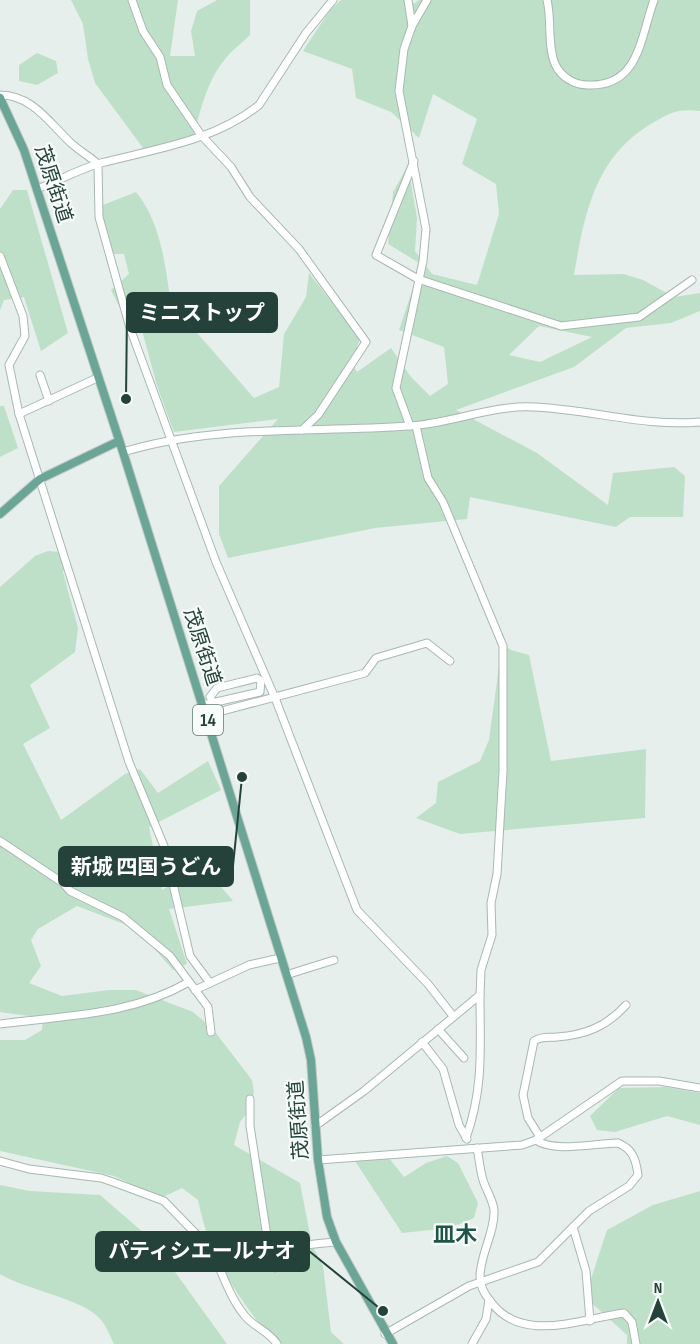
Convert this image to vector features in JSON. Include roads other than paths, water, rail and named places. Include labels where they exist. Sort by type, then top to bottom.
[{"type":"main road","name":"茂原街道","points":[[0,97],[17,130],[97,378],[208,704],[207,715],[311,1059],[318,1160],[327,1217],[336,1242],[385,1334],[393,1344]]},
{"type":"main road","points":[[0,514],[40,479],[119,441]]},
{"type":"street","points":[[132,0],[143,31],[160,57],[167,85],[201,135],[231,167],[250,198],[299,249],[366,342],[318,415],[302,430]]},
{"type":"street","points":[[37,189],[98,164],[165,149],[237,120],[259,105],[306,33],[333,0]]},
{"type":"street","points":[[408,0],[412,26]]},
{"type":"street","points":[[427,0],[412,26],[404,49],[399,91],[426,229],[426,246],[396,388],[413,426],[428,478],[443,502],[503,646],[503,771],[497,874],[490,910],[492,935],[482,970],[480,996],[482,1065],[472,1120],[466,1138]]},
{"type":"street","points":[[547,0],[552,52],[558,70],[572,82],[598,86],[613,84],[627,72],[636,55],[654,0]]},
{"type":"street","points":[[0,97],[10,95],[32,104],[73,145],[98,164]]},
{"type":"street","points":[[414,161],[376,255],[418,279],[561,326],[639,317],[692,280]]},
{"type":"street","points":[[98,164],[99,217],[130,328],[216,562],[275,698],[357,910],[428,984],[453,1016]]},
{"type":"street","points":[[0,256],[23,316],[25,336],[9,365],[19,414],[129,762],[164,846],[190,956],[210,983]]},
{"type":"street","points":[[40,375],[49,400]]},
{"type":"street","points":[[19,414],[97,378]]},
{"type":"street","points":[[123,452],[170,439],[302,430],[413,426],[496,409],[525,407],[648,424],[700,422]]},
{"type":"street","points":[[207,715],[365,674],[376,658],[427,643],[450,661]]},
{"type":"street","points":[[256,678],[261,681],[260,692],[208,704],[217,688],[256,678]]},
{"type":"street","points":[[0,841],[63,883],[70,891],[123,917],[170,956],[208,1007],[211,1032]]},
{"type":"street","points":[[195,990],[249,965],[280,958]]},
{"type":"street","points":[[286,975],[334,960]]},
{"type":"street","points":[[0,1024],[108,1012],[150,1002],[189,982]]},
{"type":"street","points":[[315,1126],[480,996]]},
{"type":"street","points":[[385,1334],[480,1282],[538,1262],[589,1211],[629,1186],[638,1175],[636,1160],[625,1146],[618,1143],[549,1145],[538,1138],[528,1118],[523,1095],[534,1041],[542,1037],[590,1031],[604,1026],[626,1005]]},
{"type":"street","points":[[438,1029],[464,1058]]},
{"type":"street","points":[[422,1042],[443,1069],[459,1125],[474,1148],[494,1206],[494,1222],[481,1262],[480,1282],[489,1300],[506,1320],[513,1324],[558,1326],[616,1314],[628,1315],[635,1329],[636,1344]]},
{"type":"street","points":[[318,1160],[522,1145],[538,1138],[622,1081],[659,1081],[700,1088]]},
{"type":"street","points":[[250,1099],[250,1126],[268,1243],[279,1257]]},
{"type":"street","points":[[0,1161],[29,1169],[101,1178],[164,1202],[198,1236],[207,1240],[234,1302],[250,1322],[272,1337],[277,1344]]},
{"type":"street","points":[[573,1227],[586,1271],[590,1321]]},
{"type":"street","points":[[275,1268],[279,1257],[295,1247],[336,1242]]},
{"type":"street","points":[[472,1344],[486,1319],[489,1300]]},
{"type":"place","name":"ミニストップ","points":[[126,399]]},
{"type":"place","name":"新城 四国うどん","points":[[242,777]]},
{"type":"place","name":"パティシエールナオ","points":[[383,1311]]},
{"type":"district","name":"皿木","points":[[455,1235]]}]
